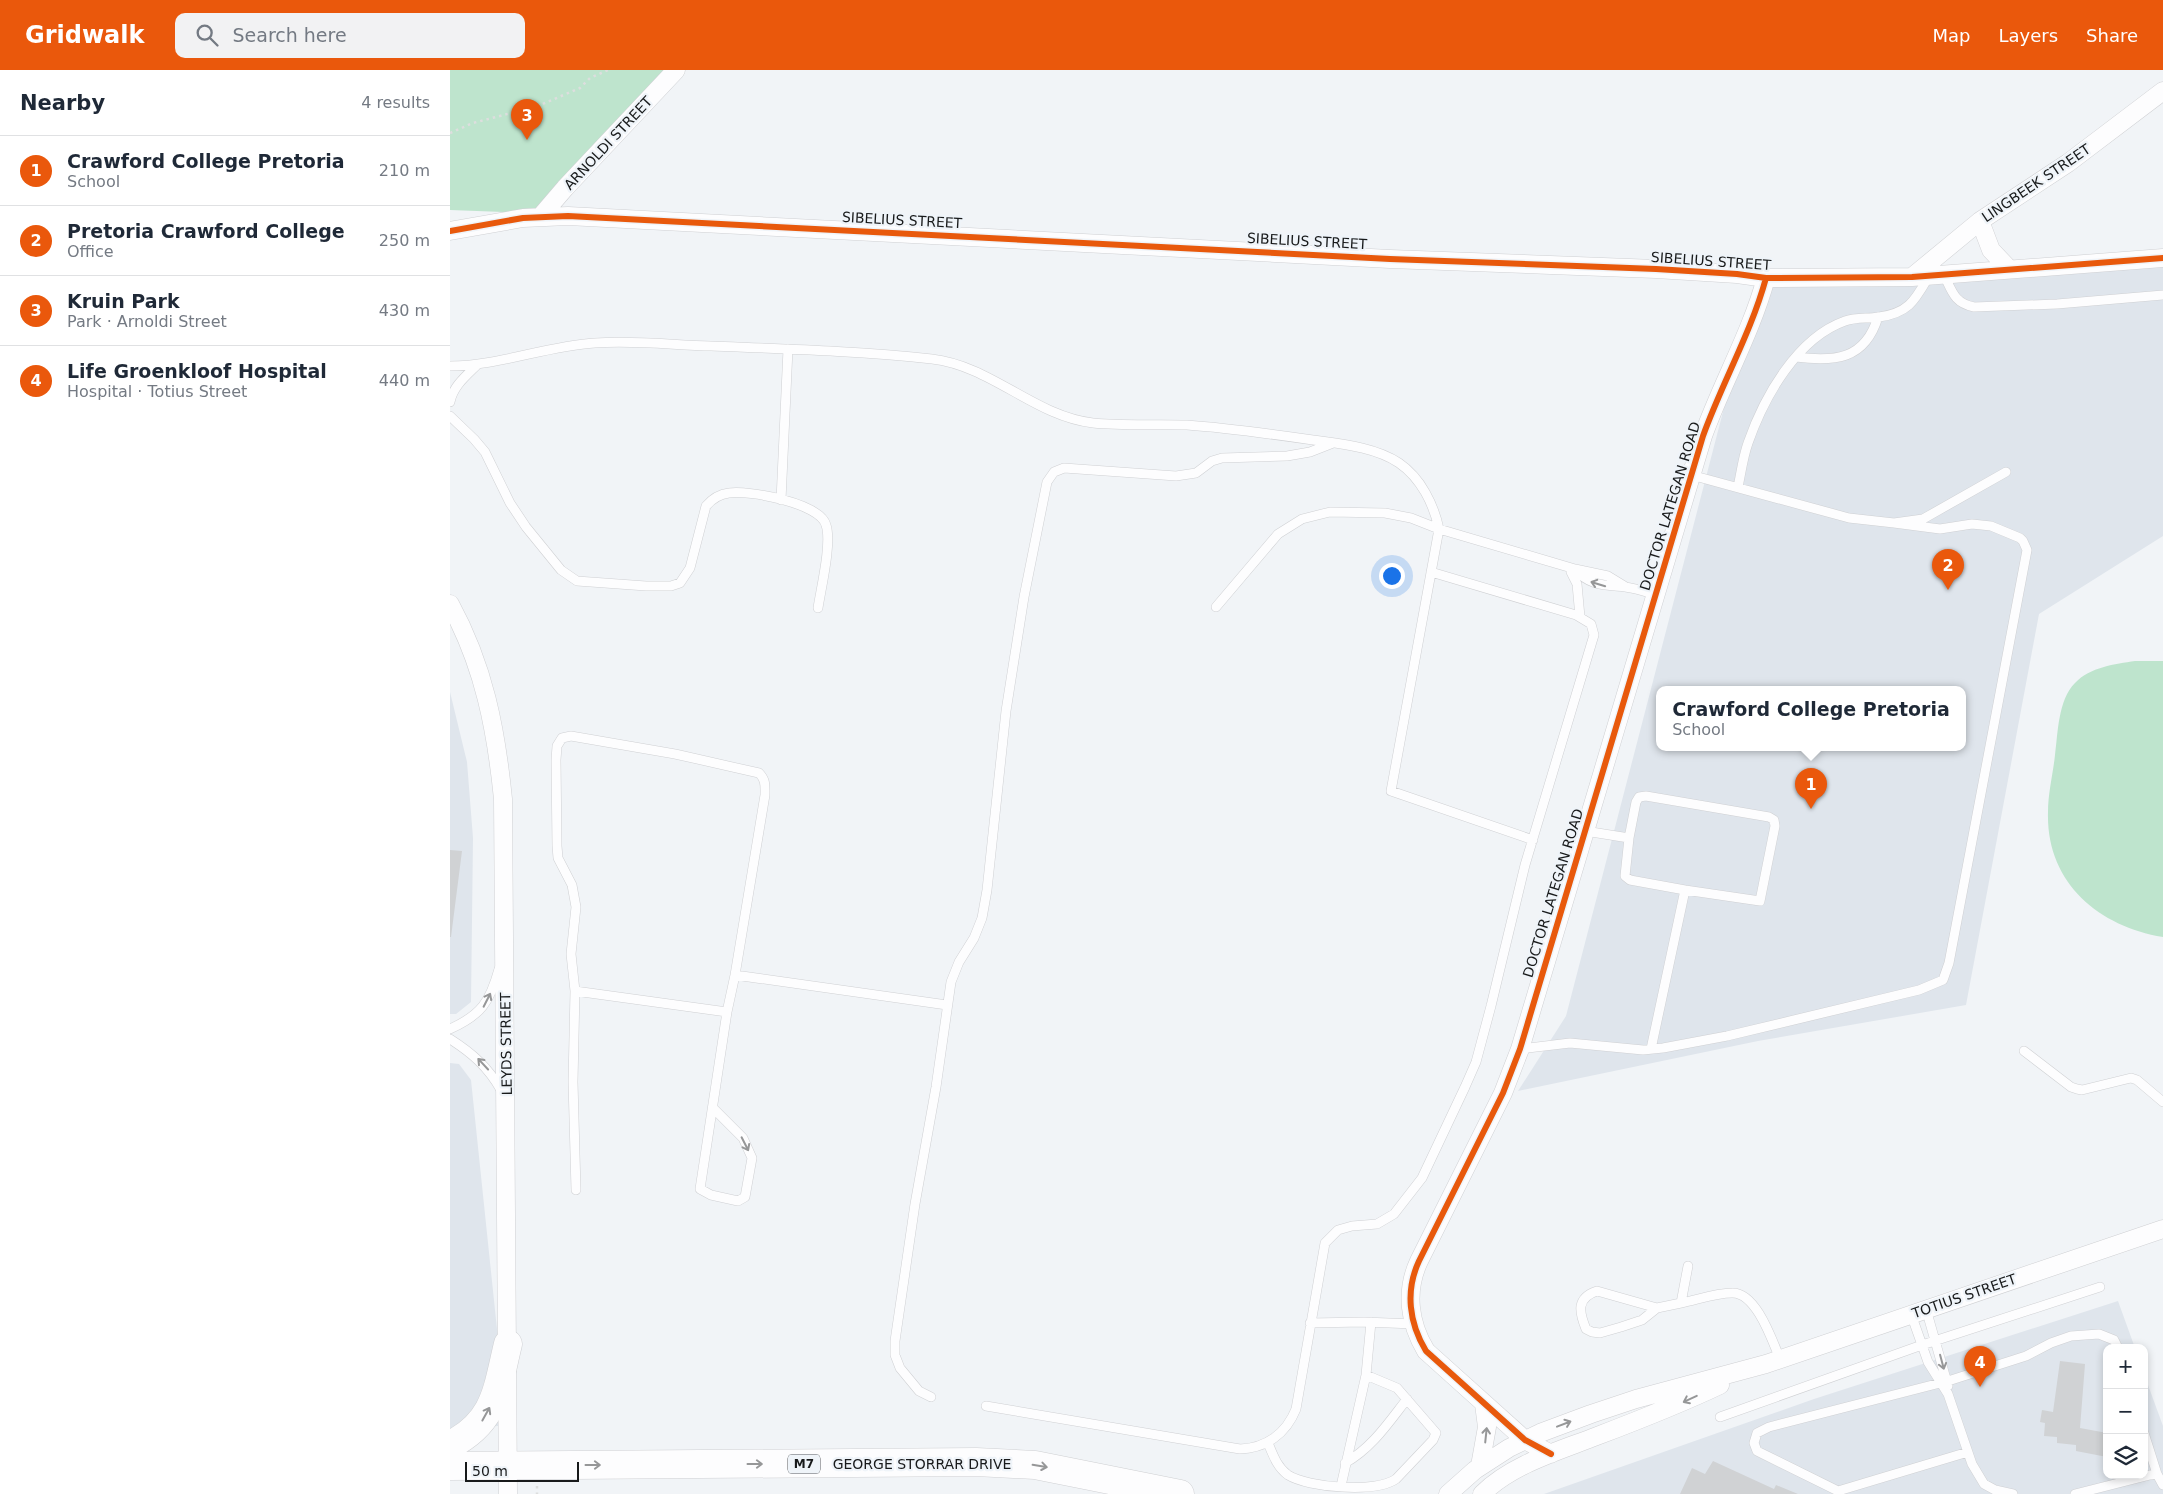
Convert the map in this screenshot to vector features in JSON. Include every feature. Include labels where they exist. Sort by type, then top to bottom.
[{"type":"main road","points":[[450,1445],[472,1431],[486,1418],[495,1396],[508,1344]]},
{"type":"main road","name":"GEORGE STORRAR DRIVE","points":[[450,1466],[984,1462],[1035,1465],[1180,1494]]},
{"type":"street","name":"ARNOLDI STREET","points":[[541,216],[560,193],[676,70]]},
{"type":"street","name":"LINGBEEK STREET","points":[[1928,276],[1980,221],[2068,163],[2163,91]]},
{"type":"street","name":"SIBELIUS STREET","points":[[450,231],[541,216],[575,216],[1042,239],[1390,259],[1646,269],[1737,274],[1766,278],[1928,276],[2163,258]]},
{"type":"street","points":[[1980,221],[1991,250],[2009,269]]},
{"type":"street","name":"DOCTOR LATEGAN ROAD","points":[[1551,1454],[1525,1440],[1432,1358],[1420,1341],[1414,1324],[1410,1293],[1414,1270],[1503,1093],[1520,1049],[1691,475],[1711,416],[1756,310],[1766,278]]},
{"type":"street","name":"LEYDS STREET","points":[[450,604],[475,660],[496,734],[503,799],[507,1098],[508,1494]]},
{"type":"street","name":"TOTIUS STREET","points":[[1448,1494],[1480,1466],[1525,1440],[1636,1399],[1773,1362],[2163,1229]]},
{"type":"street","name":"TOTIUS STREET","points":[[1482,1494],[1498,1480],[1515,1470],[1682,1403],[1773,1362]]},
{"type":"street","points":[[1480,1466],[1487,1427],[1484,1404]]},
{"type":"street","points":[[1515,1470],[1525,1440]]},
{"type":"lane","points":[[1738,487],[1748,443],[1780,376],[1796,357],[1812,341],[1844,322],[1857,318],[1878,318],[1905,310],[1913,302],[1928,276],[1954,296],[1962,305],[1974,307],[2057,304],[2163,295]]},
{"type":"lane","points":[[1796,357],[1828,360],[1851,353],[1869,339],[1878,318]]},
{"type":"lane","points":[[450,366],[478,364],[561,346],[599,342],[788,349],[948,362],[972,369],[1053,412],[1085,422],[1204,426],[1333,443],[1386,456],[1404,467],[1428,495],[1435,510],[1439,529],[1391,791],[1533,840]]},
{"type":"lane","points":[[781,500],[788,349]]},
{"type":"lane","points":[[450,402],[459,382],[478,364]]},
{"type":"lane","points":[[450,416],[474,438],[485,452],[510,503],[526,527],[561,570],[577,581],[646,586],[671,586],[680,583],[690,568],[706,506],[713,499],[730,492],[781,500],[819,514],[826,523],[827,540],[818,608]]},
{"type":"lane","points":[[931,1396],[918,1391],[900,1368],[895,1355],[895,1341],[907,1252],[936,1087],[947,1005],[954,972],[971,945],[984,905],[1006,711],[1044,488],[1054,472],[1064,468],[1176,476],[1196,473],[1212,461],[1222,458],[1287,456],[1310,452],[1333,443]]},
{"type":"lane","points":[[1894,523],[1923,519],[2006,472]]},
{"type":"lane","points":[[1520,1049],[1570,1043],[1651,1049],[1727,1036],[1919,990],[1938,983],[1946,976],[2027,550],[2023,541],[1992,526],[1972,524],[1940,530],[1849,518],[1691,475]]},
{"type":"lane","points":[[1216,606],[1278,534],[1292,524],[1314,514],[1350,511],[1385,513],[1411,518],[1439,529],[1575,569],[1582,577],[1596,584],[1606,587],[1626,587],[1656,595]]},
{"type":"lane","points":[[1565,566],[1577,581],[1580,617]]},
{"type":"lane","points":[[986,1406],[1240,1449],[1255,1448],[1268,1443],[1290,1422],[1296,1409],[1325,1243],[1338,1230],[1352,1226],[1376,1224],[1394,1214],[1422,1178],[1476,1062],[1518,890],[1593,644],[1594,635],[1591,624],[1580,617],[1431,572]]},
{"type":"lane","points":[[576,1190],[573,1065],[575,991],[571,954],[576,917],[574,894],[558,858],[557,846],[556,760],[560,740],[567,736],[675,754],[744,769],[758,773],[762,777],[765,786],[764,795],[728,1012],[700,1189],[711,1195],[738,1201],[745,1197],[752,1158],[743,1138],[713,1108]]},
{"type":"lane","points":[[1646,796],[1769,817],[1774,820],[1776,826],[1760,901],[1630,880],[1625,876],[1629,838],[1636,802],[1640,797],[1646,796]]},
{"type":"lane","points":[[1585,831],[1629,838]]},
{"type":"lane","points":[[1651,1049],[1685,890]]},
{"type":"lane","points":[[450,1029],[473,1017],[483,1008],[492,990],[504,948]]},
{"type":"lane","points":[[735,974],[947,1005]]},
{"type":"lane","points":[[575,991],[728,1012]]},
{"type":"lane","points":[[450,1039],[478,1058],[486,1066],[507,1098]]},
{"type":"lane","points":[[2024,1051],[2071,1087],[2082,1090],[2131,1078],[2137,1080],[2163,1102]]},
{"type":"lane","points":[[1681,1303],[1688,1266]]},
{"type":"lane","points":[[1720,1416],[1922,1344],[2100,1287]]},
{"type":"lane","points":[[1657,1308],[1642,1320],[1600,1333],[1586,1329],[1581,1317],[1582,1301],[1588,1294],[1597,1292],[1657,1308],[1732,1292],[1743,1295],[1758,1311],[1773,1362]]},
{"type":"lane","points":[[1919,1312],[1936,1341],[1943,1382]]},
{"type":"lane","points":[[1919,1312],[1922,1344],[1943,1382],[1972,1464],[1984,1484],[1995,1490],[2012,1494]]},
{"type":"lane","points":[[1310,1323],[1371,1322],[1414,1324]]},
{"type":"lane","points":[[1341,1486],[1366,1375],[1371,1322]]},
{"type":"lane","points":[[1968,1452],[1838,1491],[1757,1451],[1754,1443],[1758,1434],[1769,1427],[1943,1382],[2026,1356],[2051,1343],[2071,1336],[2099,1334],[2114,1340],[2116,1344]]},
{"type":"lane","points":[[1268,1443],[1276,1463],[1289,1476],[1320,1485],[1364,1489],[1391,1483],[1435,1439],[1435,1430],[1392,1384],[1366,1375]]},
{"type":"lane","points":[[1345,1462],[1357,1455],[1374,1440],[1407,1399]]},
{"type":"lane","points":[[2144,1434],[2157,1474],[2163,1485]]},
{"type":"lane","points":[[2075,1494],[2157,1474]]},
{"type":"path","points":[[450,133],[473,123],[538,106],[580,88],[590,78],[608,70]]},
{"type":"shaded area","points":[[2163,254],[2163,536],[2039,614],[1966,1005],[1758,1041],[1518,1091],[1566,1016],[1758,277]]},
{"type":"shaded area","points":[[450,692],[467,762],[473,838],[471,1002],[456,1014],[450,1014]]},
{"type":"shaded area","points":[[450,1063],[459,1064],[471,1080],[507,1425],[450,1431]]},
{"type":"shaded area","points":[[2118,1301],[2134,1344],[2103,1344],[2103,1479],[2148,1479],[2148,1385],[2163,1426],[2163,1494],[1544,1494],[1814,1399]]},
{"type":"green space","points":[[450,70],[670,70],[533,213],[450,210]]},
{"type":"green space","points":[[2135,661],[2163,661],[2163,937],[2117,923],[2080,897],[2066,879],[2056,860],[2050,837],[2049,798],[2060,717],[2065,698],[2075,683],[2088,673],[2103,667]]},
{"type":"building","points":[[450,850],[462,851],[451,937],[450,937]]},
{"type":"building","points":[[2060,1361],[2085,1364],[2080,1428],[2103,1432],[2103,1456],[2076,1451],[2076,1445],[2057,1443],[2057,1437],[2044,1436],[2045,1423],[2040,1422],[2042,1410],[2053,1412]]},
{"type":"building","points":[[1713,1461],[1774,1489],[1776,1485],[1798,1494],[1680,1494],[1692,1468],[1705,1474]]},
{"type":"cycle path","points":[[450,231],[523,218],[568,216],[1390,259],[1656,269],[1737,274],[1766,278],[1912,277],[2163,258]]},
{"type":"cycle path","points":[[1551,1454],[1525,1440],[1426,1351],[1420,1340],[1413,1318],[1411,1307],[1412,1284],[1419,1261],[1503,1093],[1520,1049],[1703,436],[1760,298],[1766,278]]},
{"type":"place","name":"Kruin Park","points":[[527,140]]},
{"type":"place","name":"Pretoria Crawford College","points":[[1948,590]]},
{"type":"place","name":"Crawford College Pretoria","points":[[1811,809]]},
{"type":"place","name":"Life Groenkloof Hospital","points":[[1980,1387]]}]
